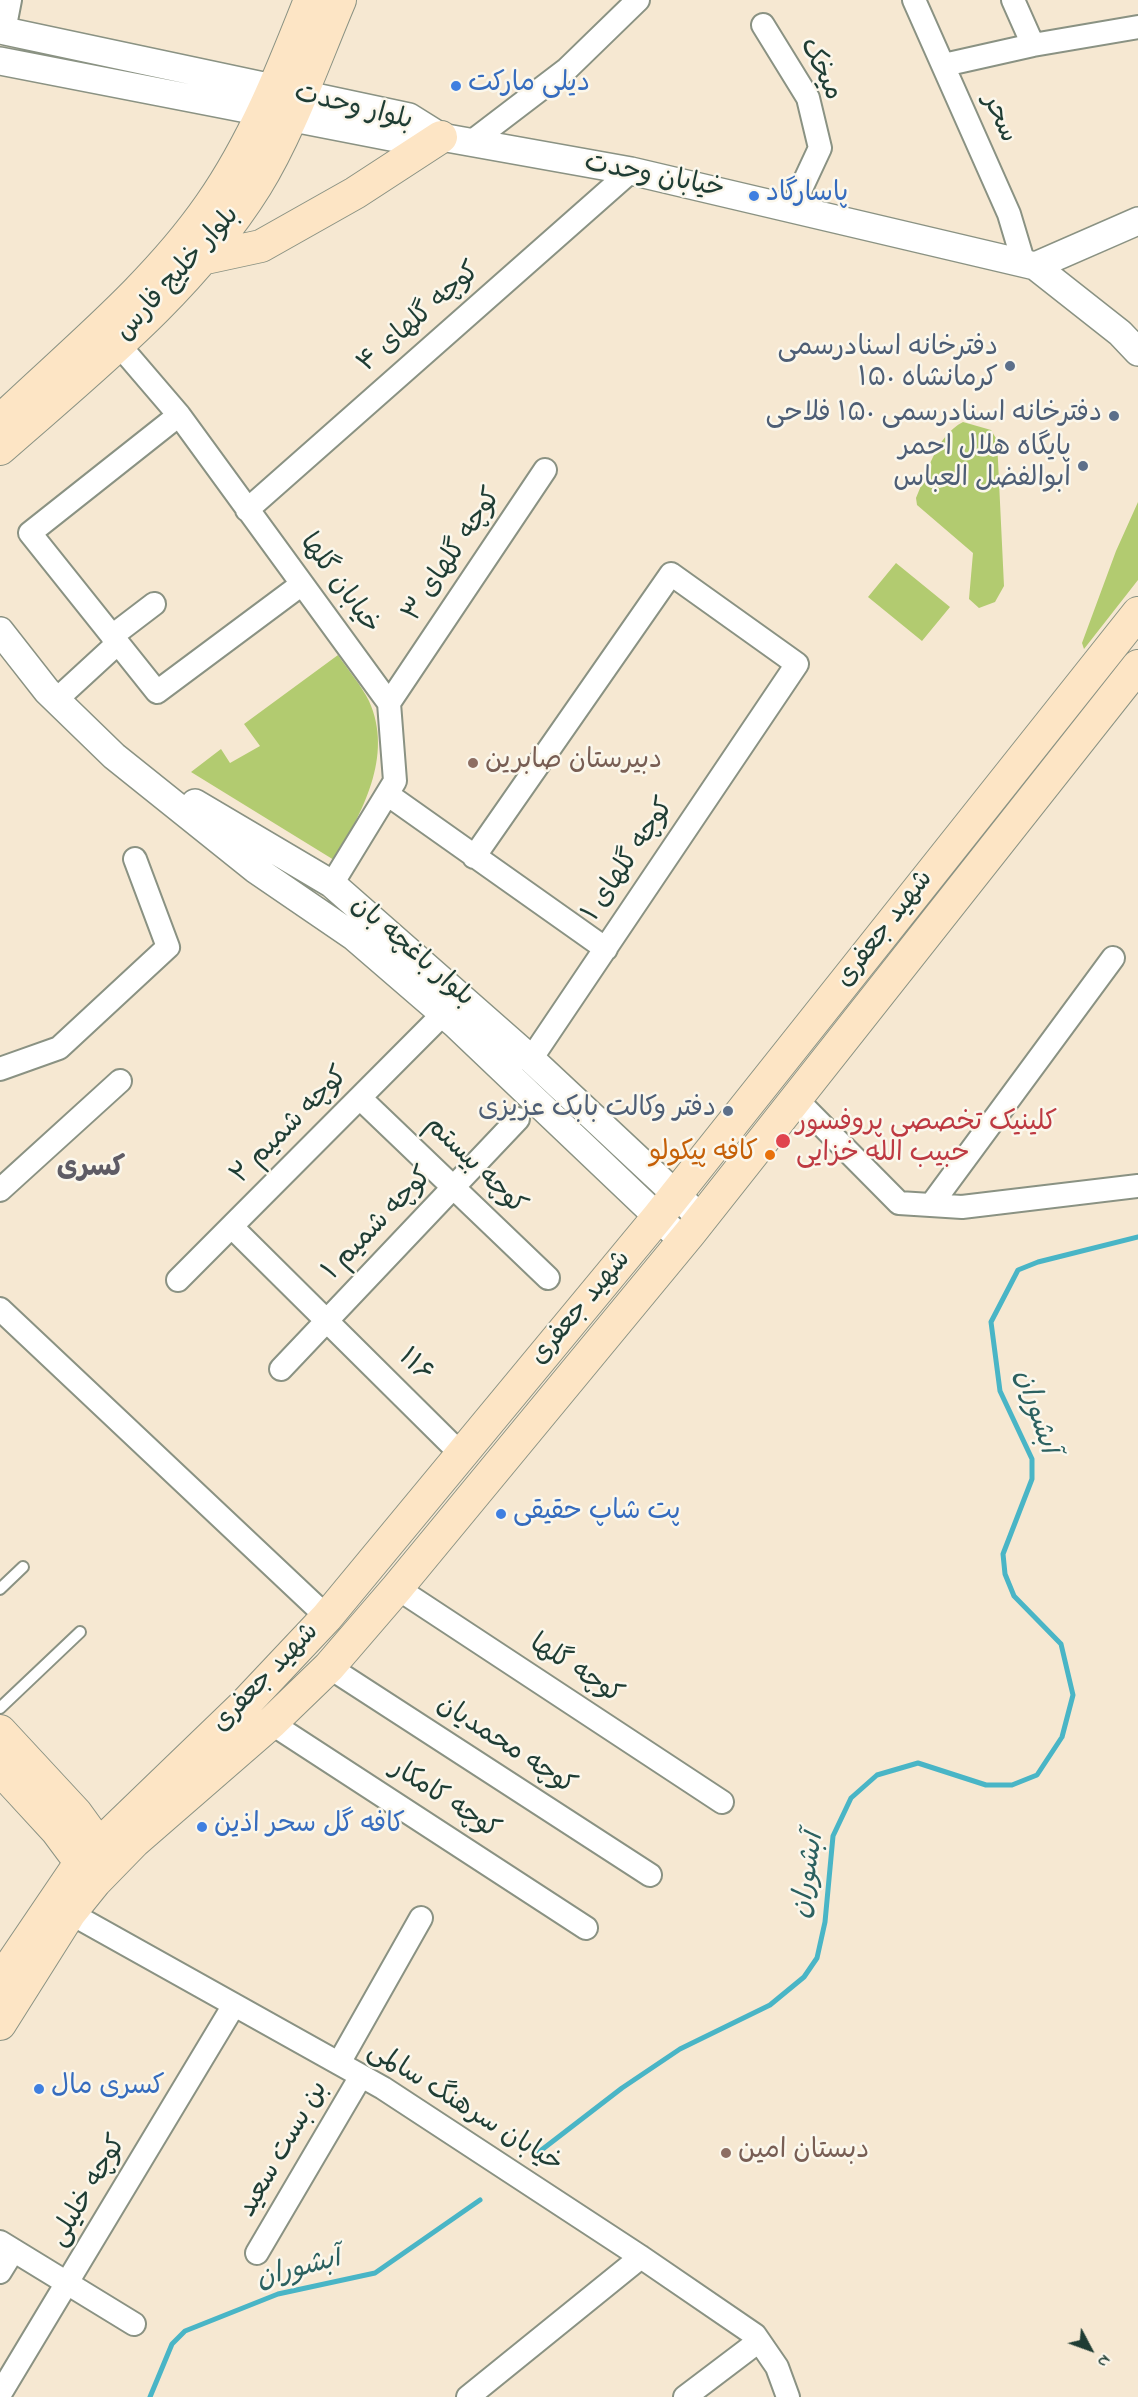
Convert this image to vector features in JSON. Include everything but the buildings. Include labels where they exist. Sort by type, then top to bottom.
[{"type":"main road","name":"بلوار خلیج فارس","points":[[0,449],[119,345],[201,259],[256,186],[282,103],[310,0]]},
{"type":"main road","name":"بلوار خلیج فارس","points":[[0,421],[155,272],[210,204],[282,103],[340,0]]},
{"type":"main road","points":[[201,259],[261,246],[455,140]]},
{"type":"main road","name":"شهید جعفری","points":[[0,1981],[97,1863],[327,1617],[461,1454],[657,1197],[1138,613]]},
{"type":"main road","name":"شهید جعفری","points":[[97,1863],[271,1723],[329,1667],[397,1588],[692,1229],[1138,666]]},
{"type":"main road","points":[[0,1731],[76,1813],[97,1863]]},
{"type":"main road","points":[[0,1769],[57,1831],[97,1863]]},
{"type":"main road","name":"شهید جعفری","points":[[0,2024],[60,1908]]},
{"type":"street","points":[[2,30],[10,0]]},
{"type":"street","points":[[455,140],[567,69],[638,0]]},
{"type":"street","name":"سحر","points":[[914,0],[1030,265]]},
{"type":"street","points":[[1013,0],[1033,45]]},
{"type":"street","name":"میخک","points":[[763,25],[808,98],[820,148],[792,208]]},
{"type":"street","points":[[944,65],[1033,45],[1138,27]]},
{"type":"street","name":"بلوار وحدت","points":[[2,30],[282,103],[396,138],[455,140]]},
{"type":"street","name":"بلوار وحدت","points":[[0,61],[282,103]]},
{"type":"street","name":"خیابان وحدت","points":[[455,140],[631,171],[1030,265]]},
{"type":"street","name":"کوچه گلهای ۴","points":[[247,510],[631,171]]},
{"type":"street","points":[[1030,265],[1138,221]]},
{"type":"street","points":[[1030,265],[1120,333],[1138,352]]},
{"type":"street","name":"خیابان گلها","points":[[119,345],[179,415],[389,703]]},
{"type":"street","points":[[179,415],[30,533],[157,692],[302,585]]},
{"type":"street","name":"کوچه گلهای ۳","points":[[389,703],[545,470]]},
{"type":"street","name":"کوچه گلهای ۱","points":[[474,856],[671,574],[797,664],[531,1059]]},
{"type":"street","points":[[56,700],[154,604]]},
{"type":"street","name":"بلوار باغچه بان","points":[[0,631],[56,700],[114,756],[255,869],[353,936],[657,1197]]},
{"type":"street","points":[[332,884],[395,781],[389,703]]},
{"type":"street","name":"بلوار باغچه بان","points":[[114,756],[332,884],[531,1059],[657,1197]]},
{"type":"street","points":[[387,794],[606,949]]},
{"type":"street","points":[[0,1069],[59,1048],[168,947],[135,859]]},
{"type":"street","points":[[931,1205],[1113,958]]},
{"type":"street","name":"کوچه شمیم ۲","points":[[178,1280],[443,1014]]},
{"type":"street","points":[[0,1190],[120,1081]]},
{"type":"street","name":"کوچه بیستم","points":[[360,1098],[548,1278]]},
{"type":"street","points":[[795,1098],[899,1203],[962,1207],[1130,1188],[1138,1170]]},
{"type":"street","name":"کوچه شمیم ۱","points":[[281,1369],[518,1119]]},
{"type":"street","points":[[657,1197],[692,1229]]},
{"type":"street","name":"۱۱۶","points":[[232,1227],[461,1454]]},
{"type":"street","points":[[0,1309],[327,1617]]},
{"type":"street","name":"کوچه گلها","points":[[397,1588],[722,1802]]},
{"type":"street","name":"کوچه محمدیان","points":[[329,1667],[650,1875]]},
{"type":"street","name":"کوچه کامکار","points":[[271,1723],[586,1928]]},
{"type":"street","name":"خیابان سرهنگ سالمی","points":[[60,1908],[361,2076],[641,2257],[755,2335],[777,2367],[788,2397]]},
{"type":"street","points":[[339,2063],[421,1918]]},
{"type":"street","name":"کوچه خلیلی","points":[[0,2394],[69,2284],[234,2005]]},
{"type":"street","name":"بن بست سعید","points":[[257,2253],[361,2076]]},
{"type":"street","points":[[0,2272],[7,2247],[134,2324]]},
{"type":"street","points":[[468,2397],[641,2257]]},
{"type":"street","points":[[686,2397],[759,2341]]},
{"type":"lane","points":[[0,1589],[23,1567]]},
{"type":"lane","points":[[0,1708],[80,1632]]},
{"type":"green space","points":[[963,422],[991,430],[997,440],[1004,586],[995,602],[979,608],[969,599],[973,553],[917,505],[916,498],[939,445],[954,428]]},
{"type":"green space","points":[[1138,502],[1138,580],[1084,649],[1082,643],[1116,551]]},
{"type":"green space","points":[[896,563],[950,607],[922,641],[868,597]]},
{"type":"green space","points":[[338,655],[369,701],[376,722],[378,742],[376,763],[364,804],[334,860],[191,772],[221,749],[230,763],[260,746],[244,724]]},
{"type":"waterway","name":"آبشوران","points":[[535,2155],[622,2088],[680,2049],[770,2005],[804,1977],[817,1958],[825,1922],[833,1836],[851,1798],[877,1775],[918,1763],[986,1785],[1012,1785],[1037,1775],[1062,1737],[1073,1695],[1061,1644],[1014,1596],[1005,1574],[1003,1554],[1032,1479],[1032,1459],[1000,1391],[991,1322],[1018,1270],[1038,1262],[1138,1237]]},
{"type":"waterway","name":"آبشوران","points":[[150,2397],[172,2344],[185,2331],[278,2294],[375,2273],[480,2200]]},
{"type":"place","name":"دیلی مارکت","points":[[456,86]]},
{"type":"place","name":"پاسارگاد","points":[[754,196]]},
{"type":"place","name":"دفترخانه اسنادرسمی ۱۵۰ کرمانشاه","points":[[1010,366]]},
{"type":"place","name":"دفترخانه اسنادرسمی ۱۵۰ فلاحی","points":[[1114,416]]},
{"type":"place","name":"پایگاه هلال احمر ابوالفضل العباس","points":[[1083,466]]},
{"type":"place","name":"دبیرستان صابرین","points":[[473,763]]},
{"type":"place","name":"دفتر وکالت بابک عزیزی","points":[[728,1111]]},
{"type":"place","name":"کلینیک تخصصی پروفسور حبیب الله خزایی","points":[[783,1141]]},
{"type":"place","name":"کافه پیکولو","points":[[770,1155]]},
{"type":"place","name":"پت شاپ حقیقی","points":[[501,1514]]},
{"type":"place","name":"کافه گل سحر اذین","points":[[202,1827]]},
{"type":"place","name":"کسری مال","points":[[39,2089]]},
{"type":"place","name":"دبستان امین","points":[[726,2153]]},
{"type":"district","name":"کسری","points":[[91,1170]]}]
